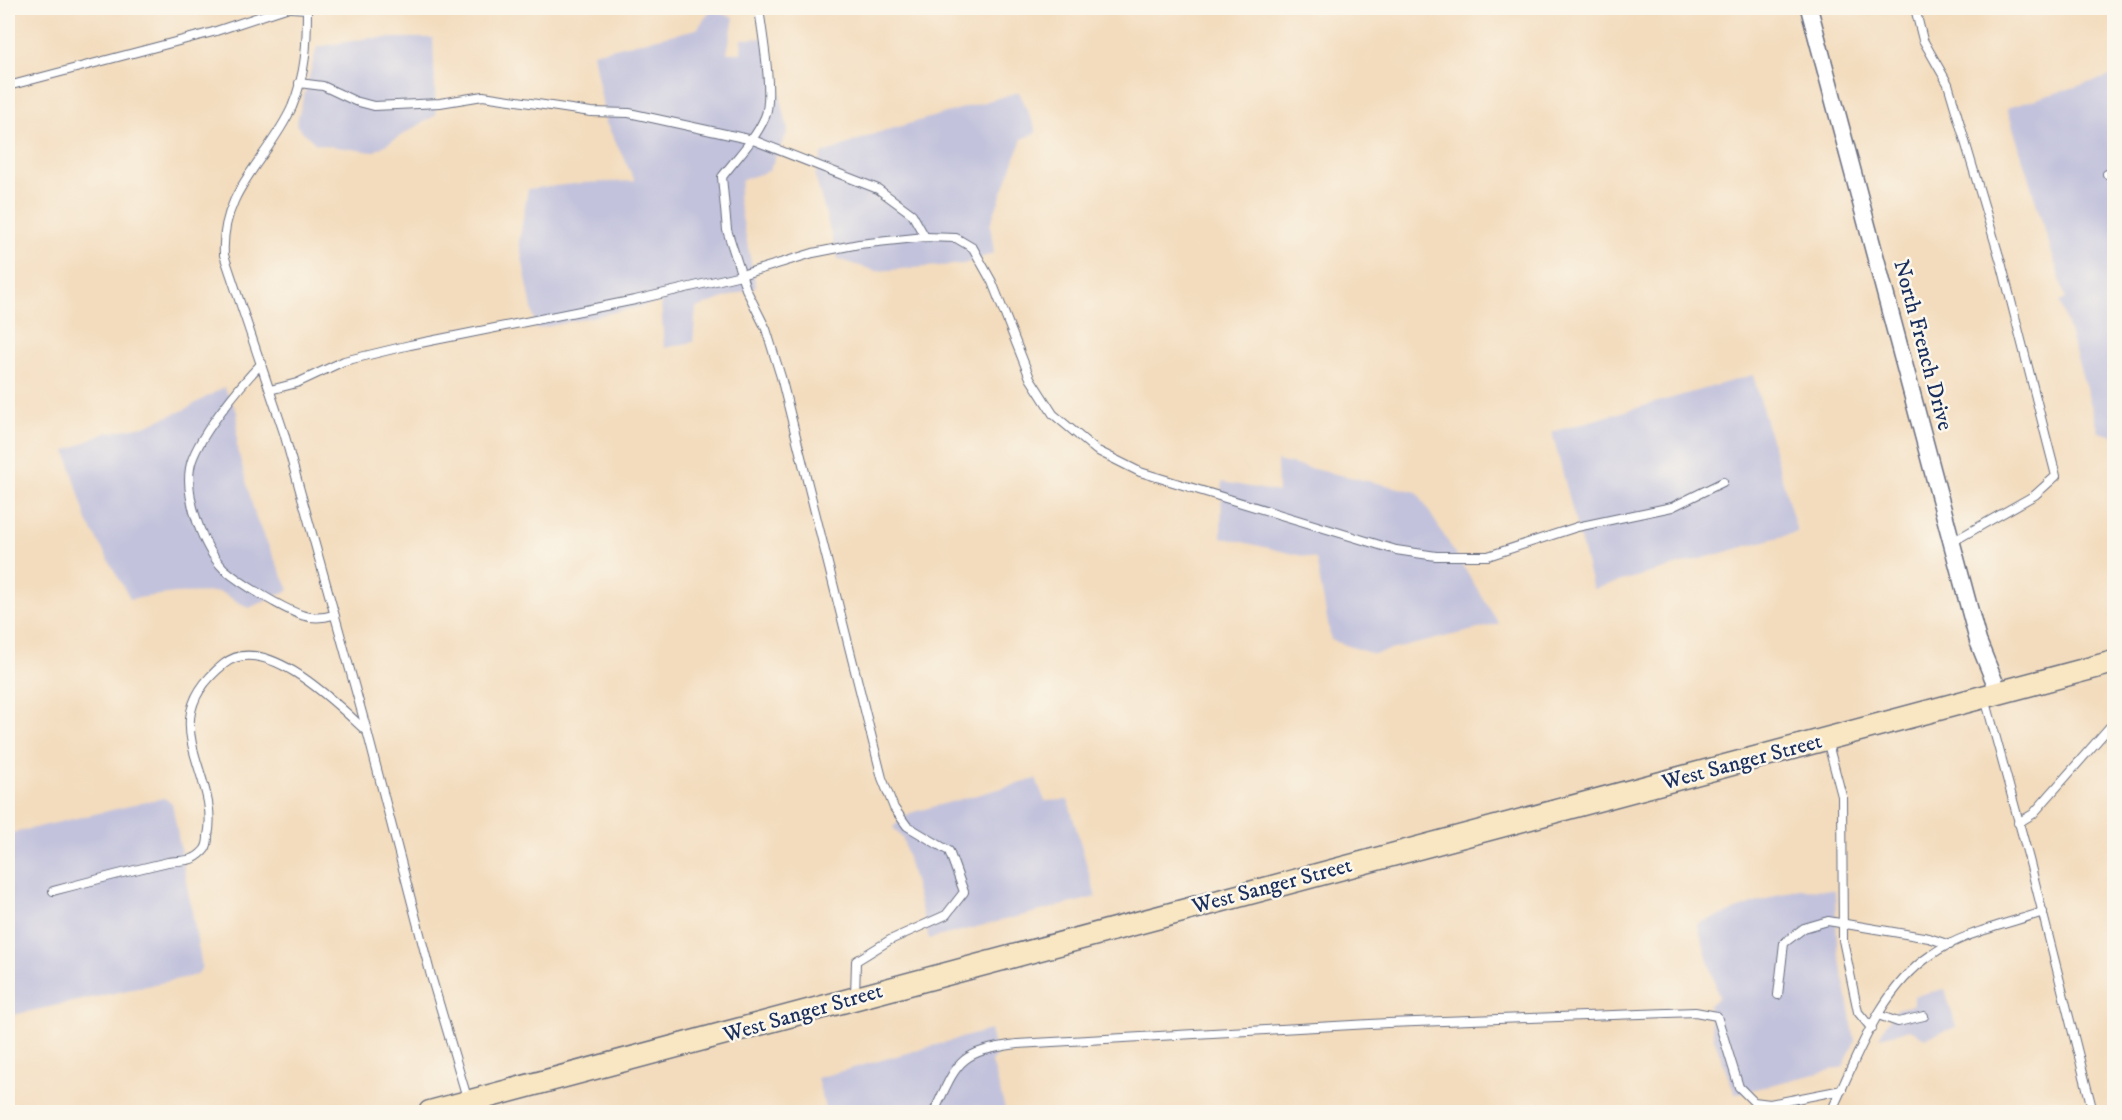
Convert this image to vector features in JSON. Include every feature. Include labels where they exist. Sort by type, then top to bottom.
[{"type":"main road","name":"West Sanger Street","points":[[430,1113],[470,1107],[855,997],[2115,662]]},
{"type":"street","name":"North French Drive","points":[[1809,8],[1992,695]]},
{"type":"lane","points":[[8,86],[213,32],[285,8]]},
{"type":"lane","points":[[291,8],[307,8],[306,62],[291,108],[228,210],[223,236],[228,270],[270,390],[367,731],[431,976],[470,1107]]},
{"type":"lane","points":[[759,8],[767,83],[766,115],[753,140],[722,177],[727,230],[741,275],[766,329],[781,377],[882,778],[894,808],[907,826],[949,851],[964,892],[946,915],[890,940],[856,961],[855,997]]},
{"type":"lane","points":[[1916,8],[1923,40],[1948,84],[2002,266],[2056,476],[2035,495],[1952,542]]},
{"type":"lane","points":[[299,83],[323,86],[355,101],[374,106],[440,103],[483,96],[591,112],[629,113],[753,140],[878,189],[912,214],[925,237]]},
{"type":"lane","points":[[270,390],[297,382],[344,361],[410,345],[634,300],[741,275],[847,246],[925,237],[956,238],[973,248],[992,282],[1030,378],[1053,414],[1096,450],[1151,475],[1396,550],[1436,556],[1488,556],[1577,527],[1672,507],[1723,482]]},
{"type":"lane","points":[[262,363],[238,387],[208,430],[190,467],[191,497],[200,532],[223,567],[249,588],[297,615],[318,620],[333,615]]},
{"type":"lane","points":[[53,891],[172,861],[194,859],[206,848],[211,824],[190,740],[191,715],[197,694],[208,677],[228,661],[246,657],[268,658],[289,668],[318,689],[367,731]]},
{"type":"lane","points":[[1992,695],[2018,823],[2043,912],[2093,1113]]},
{"type":"lane","points":[[2018,823],[2040,807],[2115,722]]},
{"type":"lane","points":[[1826,739],[1842,796],[1843,940],[1858,1012],[1872,1029]]},
{"type":"lane","points":[[1831,1113],[1878,1016],[1912,969],[1932,953],[1950,945],[2043,912]]},
{"type":"lane","points":[[1778,995],[1784,943],[1804,928],[1828,921],[1929,938],[1950,945]]},
{"type":"lane","points":[[934,1113],[956,1067],[983,1048],[1017,1044],[1388,1023],[1695,1012],[1717,1016],[1739,1087],[1754,1102],[1770,1104],[1820,1092],[1842,1090]]},
{"type":"lane","points":[[1878,1016],[1898,1022],[1924,1016]]},
{"type":"shaded area","points":[[711,10],[734,18],[727,53],[741,53],[742,39],[768,38],[788,131],[769,171],[742,180],[738,197],[756,287],[696,308],[693,342],[664,348],[661,302],[536,329],[519,242],[528,189],[583,183],[635,181],[606,123],[593,53],[697,29]]},
{"type":"shaded area","points":[[369,38],[433,38],[436,115],[373,152],[316,144],[296,125],[317,47]]},
{"type":"shaded area","points":[[2114,75],[2114,436],[2099,432],[2060,302],[2066,299],[2007,108]]},
{"type":"shaded area","points":[[1019,92],[1037,132],[1022,139],[990,225],[994,253],[964,264],[876,271],[838,259],[815,176],[822,154],[877,133]]},
{"type":"shaded area","points":[[1753,375],[1797,532],[1593,589],[1552,432]]},
{"type":"shaded area","points":[[224,387],[237,412],[237,447],[256,519],[289,590],[249,608],[220,592],[175,593],[130,599],[87,521],[66,451],[106,433],[144,426],[184,410]]},
{"type":"shaded area","points":[[1277,461],[1417,492],[1499,624],[1373,654],[1331,640],[1316,559],[1221,537],[1222,482],[1278,492]]},
{"type":"shaded area","points":[[1036,779],[1045,801],[1068,800],[1096,897],[929,939],[903,839],[893,827],[910,813]]},
{"type":"shaded area","points":[[164,798],[172,803],[202,967],[197,975],[8,1016],[8,834]]},
{"type":"shaded area","points":[[1795,889],[1835,890],[1837,944],[1855,1041],[1843,1067],[1735,1094],[1714,1038],[1708,1006],[1719,997],[1697,924]]},
{"type":"shaded area","points":[[1945,989],[1956,1027],[1925,1038],[1910,1030],[1879,1037],[1896,1009],[1914,1005],[1914,996]]},
{"type":"shaded area","points":[[990,1030],[996,1056],[992,1062],[1006,1112],[826,1112],[817,1078]]}]
